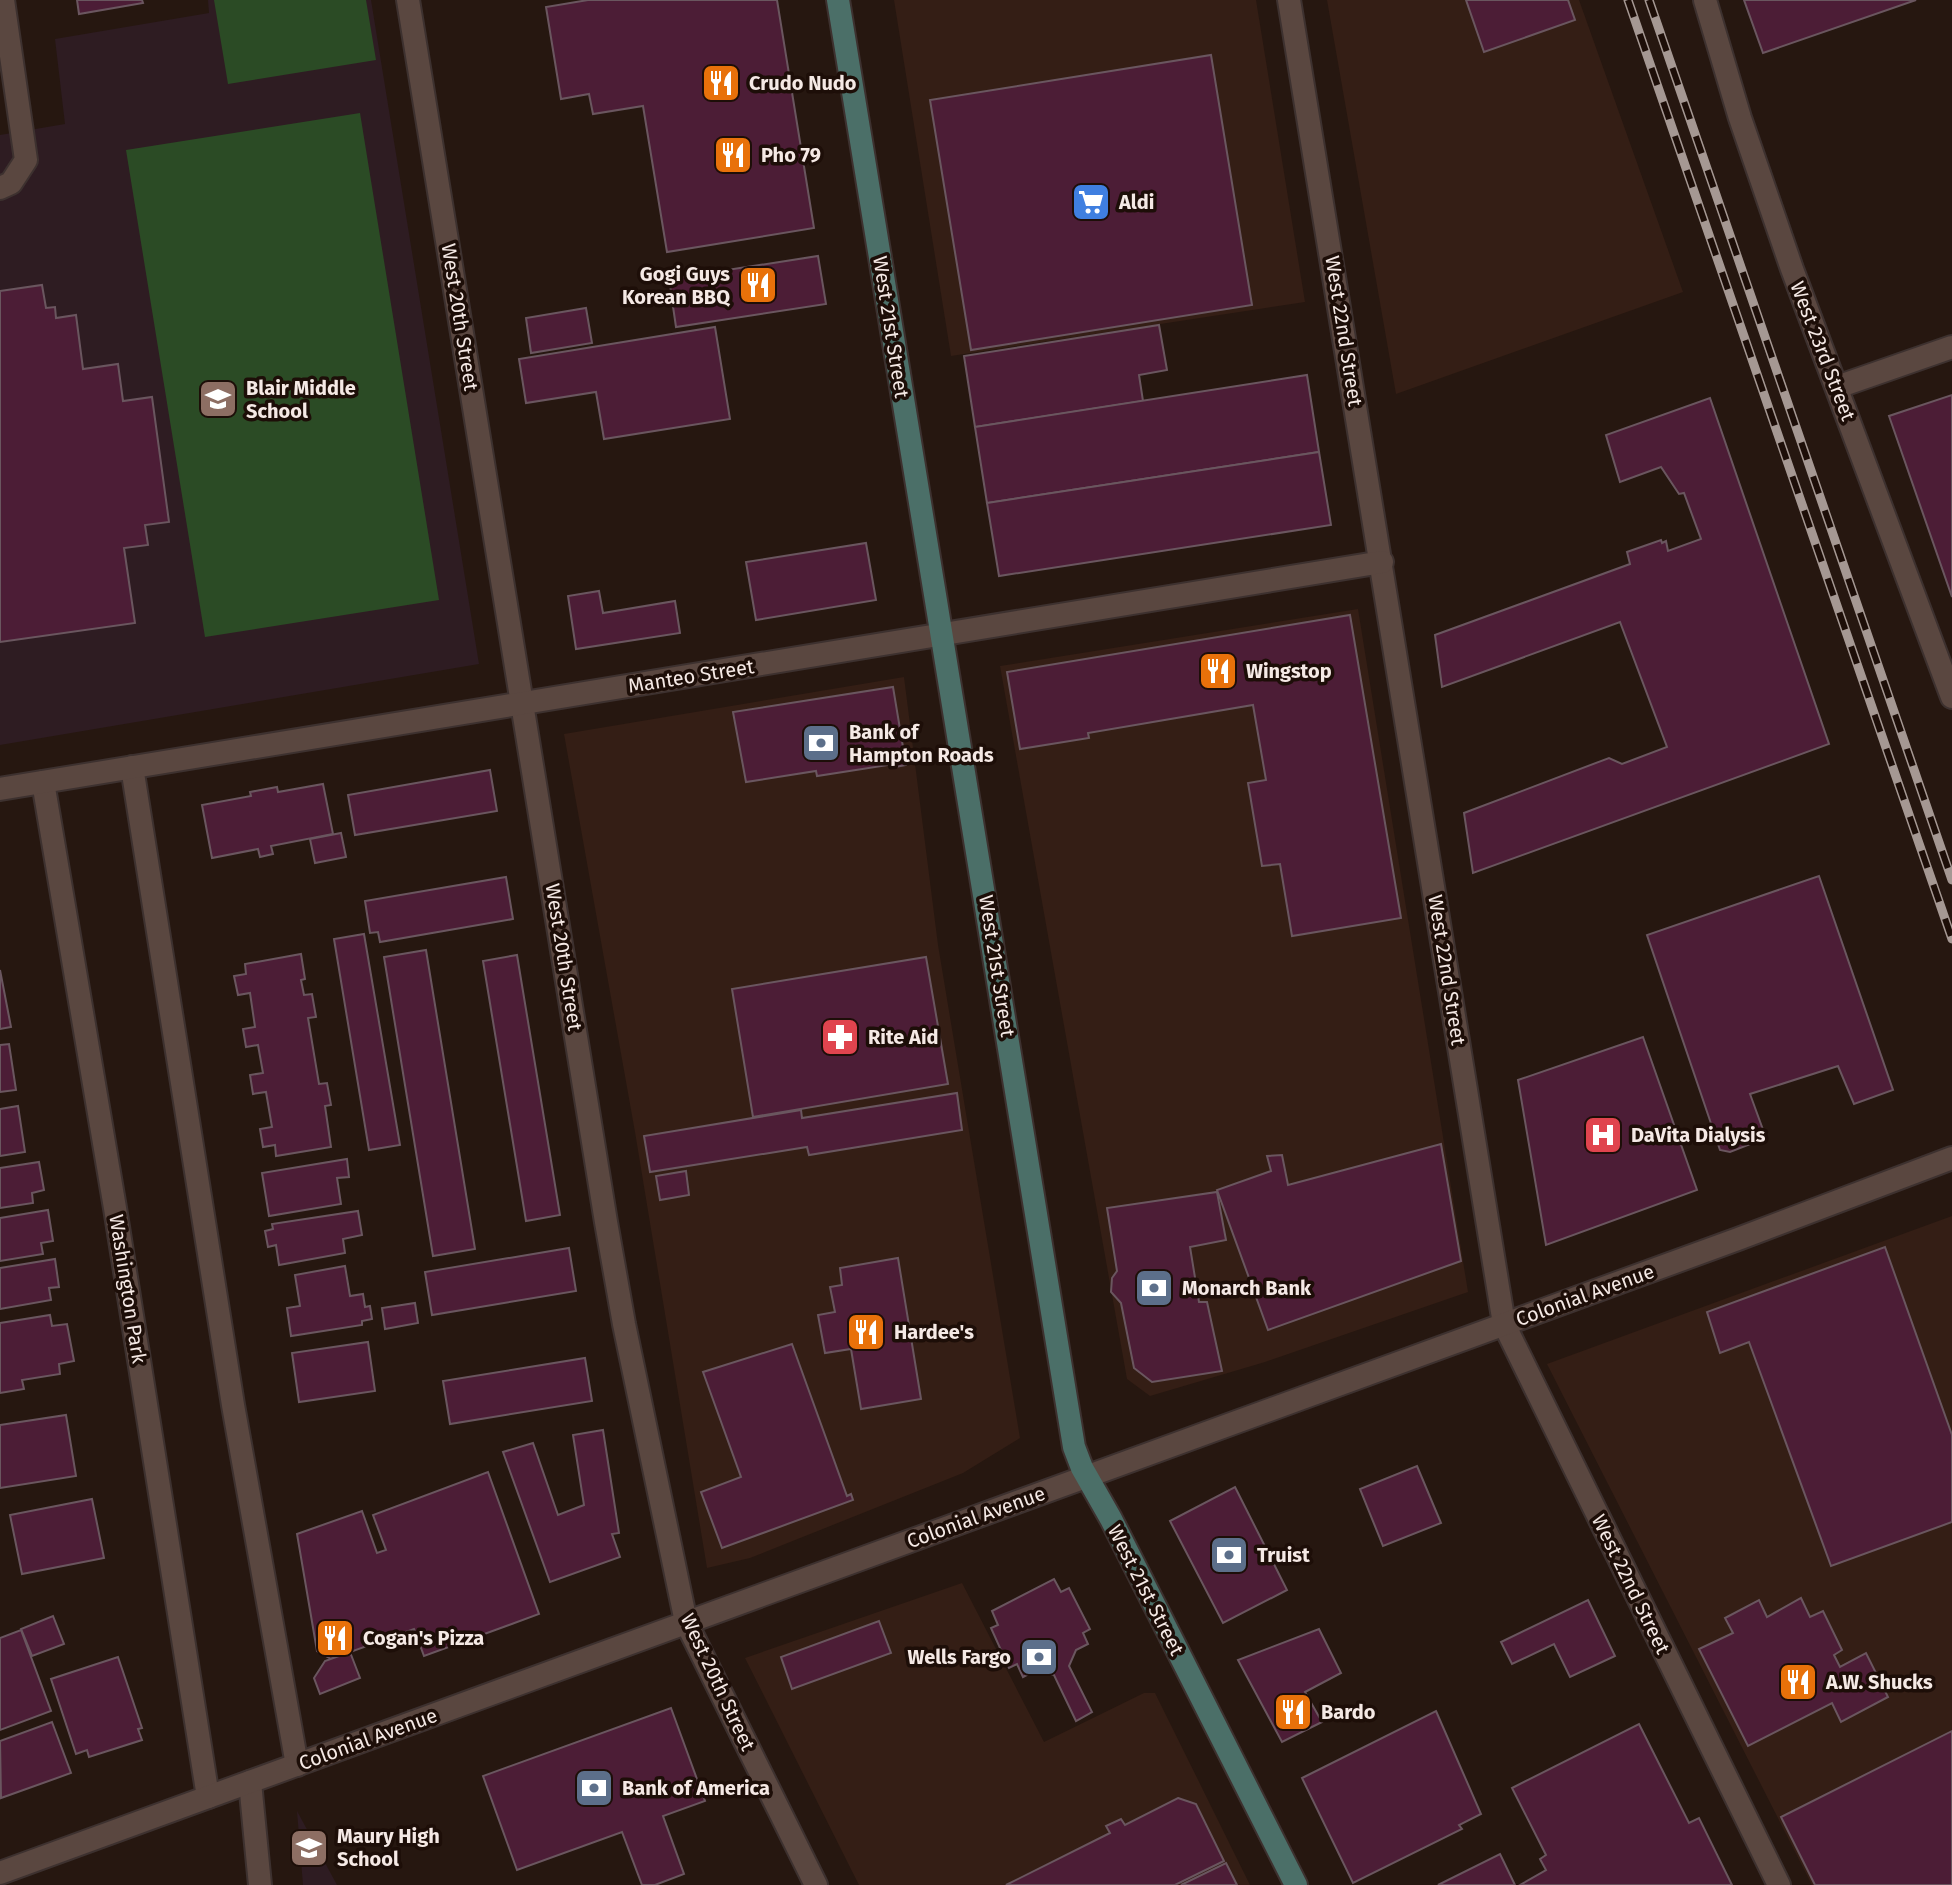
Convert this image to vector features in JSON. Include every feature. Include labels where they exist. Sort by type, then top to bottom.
[{"type":"main road","name":"West 21st Street","points":[[838,0],[1074,1447],[1296,1885]]},
{"type":"street","points":[[0,188],[11,183],[26,160],[3,0]]},
{"type":"street","name":"West 20th Street","points":[[408,0],[608,1236],[686,1622],[816,1885]]},
{"type":"street","name":"West 22nd Street","points":[[1289,0],[1504,1324],[1779,1885]]},
{"type":"street","name":"West 23rd Street","points":[[1705,0],[1745,133],[1792,269],[1952,697]]},
{"type":"street","points":[[1837,387],[1952,347]]},
{"type":"street","name":"Manteo Street","points":[[0,789],[1382,562]]},
{"type":"street","points":[[132,767],[233,1405],[297,1765]]},
{"type":"street","name":"Washington Park","points":[[43,782],[115,1208],[208,1797]]},
{"type":"street","name":"Colonial Avenue","points":[[0,1873],[1738,1239],[1952,1158]]},
{"type":"street","points":[[250,1782],[260,1885]]},
{"type":"shaded area","name":"Blair Middle School","points":[[208,0],[371,0],[479,664],[0,745],[0,135],[65,124],[55,39],[209,13]]},
{"type":"shaded area","name":"Aldi","points":[[894,0],[1256,0],[1305,302],[951,356]]},
{"type":"shaded area","points":[[1327,0],[1579,0],[1683,292],[1396,394]]},
{"type":"shaded area","points":[[1358,609],[1468,1292],[1265,1362],[1150,1396],[1127,1379],[1000,666]]},
{"type":"shaded area","points":[[904,677],[938,945],[1020,1438],[963,1473],[750,1558],[707,1568],[635,1132],[564,734]]},
{"type":"shaded area","points":[[1952,1216],[1952,1885],[1812,1885],[1547,1364]]},
{"type":"shaded area","points":[[962,1583],[1044,1742],[1144,1693],[1155,1693],[1250,1885],[859,1885],[745,1658]]},
{"type":"shaded area","name":"Maury High School","points":[[297,1811],[337,1885],[303,1885]]},
{"type":"green space","points":[[214,0],[366,0],[376,60],[228,84]]},
{"type":"green space","points":[[360,113],[439,600],[205,637],[126,150]]},
{"type":"building","points":[[77,0],[142,0],[143,3],[79,14]]},
{"type":"building","points":[[588,0],[777,0],[814,228],[667,252],[643,106],[593,114],[589,94],[561,99],[546,7]]},
{"type":"building","points":[[1466,0],[1568,0],[1575,20],[1484,52]]},
{"type":"building","points":[[1744,0],[1916,0],[1763,53]]},
{"type":"building","name":"Aldi","points":[[1211,55],[1252,305],[971,350],[930,100]]},
{"type":"building","points":[[818,256],[826,304],[676,327],[669,279]]},
{"type":"building","points":[[42,285],[46,308],[55,307],[56,318],[76,315],[83,369],[118,364],[123,401],[152,397],[169,522],[145,525],[148,545],[124,548],[135,623],[0,642],[0,291]]},
{"type":"building","points":[[586,308],[592,343],[531,353],[526,318]]},
{"type":"building","points":[[1159,325],[1167,370],[1139,375],[1143,401],[975,427],[964,356]]},
{"type":"building","points":[[715,327],[730,419],[604,439],[596,392],[526,403],[519,359]]},
{"type":"building","points":[[1307,375],[1319,452],[987,503],[975,427]]},
{"type":"building","points":[[1952,395],[1952,597],[1889,416]]},
{"type":"building","points":[[1710,398],[1829,744],[1473,873],[1464,813],[1609,758],[1622,764],[1667,747],[1620,622],[1442,687],[1435,635],[1630,564],[1627,552],[1661,540],[1662,543],[1666,541],[1668,551],[1701,539],[1684,493],[1679,494],[1661,467],[1620,482],[1606,435]]},
{"type":"building","points":[[1319,452],[1331,525],[999,576],[987,503]]},
{"type":"building","points":[[866,543],[876,600],[756,620],[746,562]]},
{"type":"building","points":[[599,591],[603,613],[675,601],[680,633],[576,649],[568,596]]},
{"type":"building","points":[[1350,615],[1401,918],[1292,936],[1280,864],[1262,866],[1248,783],[1266,780],[1253,705],[1088,733],[1089,738],[1020,749],[1007,672]]},
{"type":"building","name":"Bank of Hampton Roads","points":[[893,687],[906,765],[895,767],[894,764],[817,776],[816,771],[746,782],[733,712]]},
{"type":"building","points":[[490,770],[497,811],[355,835],[348,795]]},
{"type":"building","points":[[323,784],[333,834],[271,846],[273,854],[260,857],[258,849],[212,858],[202,805],[251,796],[250,792],[277,787],[278,792]]},
{"type":"building","points":[[341,833],[346,857],[315,863],[310,839]]},
{"type":"building","points":[[1819,876],[1893,1090],[1854,1104],[1838,1066],[1750,1094],[1766,1138],[1730,1152],[1720,1150],[1647,935]]},
{"type":"building","points":[[506,877],[513,919],[380,942],[378,932],[370,933],[365,901]]},
{"type":"building","points":[[364,934],[400,1145],[369,1150],[334,939]]},
{"type":"building","points":[[426,950],[475,1249],[433,1256],[384,957]]},
{"type":"building","points":[[301,954],[304,995],[312,994],[316,1017],[308,1018],[319,1084],[327,1083],[331,1105],[325,1106],[331,1147],[276,1156],[275,1145],[263,1147],[260,1129],[272,1127],[266,1092],[253,1094],[250,1075],[263,1073],[258,1045],[246,1047],[243,1029],[255,1027],[250,993],[238,995],[234,976],[246,974],[245,964]]},
{"type":"building","points":[[517,955],[560,1215],[526,1221],[483,961]]},
{"type":"building","name":"Rite Aid","points":[[926,957],[948,1084],[753,1117],[732,989]]},
{"type":"building","points":[[0,970],[11,1027],[0,1029]]},
{"type":"building","name":"DaVita Dialysis","points":[[1643,1037],[1697,1190],[1546,1245],[1518,1080]]},
{"type":"building","points":[[9,1044],[16,1090],[0,1092],[0,1045]]},
{"type":"building","points":[[957,1093],[962,1130],[809,1155],[807,1147],[650,1172],[644,1136],[801,1110],[802,1118]]},
{"type":"building","points":[[18,1106],[25,1152],[0,1156],[0,1109]]},
{"type":"building","points":[[1441,1144],[1461,1261],[1268,1330],[1217,1190],[1271,1171],[1267,1156],[1282,1155],[1288,1185]]},
{"type":"building","points":[[347,1159],[349,1177],[337,1178],[341,1204],[269,1216],[262,1173]]},
{"type":"building","points":[[39,1162],[44,1190],[32,1193],[33,1203],[0,1208],[0,1168]]},
{"type":"building","points":[[686,1171],[689,1195],[660,1200],[656,1176]]},
{"type":"building","name":"Monarch Bank","points":[[1217,1192],[1226,1240],[1190,1247],[1199,1302],[1207,1302],[1222,1371],[1152,1382],[1134,1368],[1121,1303],[1111,1292],[1112,1278],[1117,1271],[1107,1208]]},
{"type":"building","points":[[48,1210],[53,1241],[41,1243],[43,1254],[0,1261],[0,1218]]},
{"type":"building","points":[[358,1211],[362,1235],[343,1239],[345,1253],[279,1265],[276,1245],[268,1247],[265,1231],[273,1229],[272,1224]]},
{"type":"building","points":[[1885,1247],[1952,1435],[1952,1522],[1831,1566],[1749,1342],[1720,1353],[1707,1312]]},
{"type":"building","points":[[569,1248],[576,1291],[432,1315],[425,1272]]},
{"type":"building","name":"Hardee's","points":[[898,1258],[921,1399],[861,1409],[851,1349],[825,1353],[818,1315],[835,1312],[830,1287],[842,1285],[840,1268]]},
{"type":"building","points":[[55,1259],[59,1287],[49,1288],[51,1300],[0,1309],[0,1268]]},
{"type":"building","points":[[345,1266],[350,1296],[363,1294],[365,1307],[370,1306],[372,1319],[362,1321],[362,1325],[291,1336],[287,1308],[300,1306],[295,1275]]},
{"type":"building","points":[[415,1303],[418,1323],[385,1329],[382,1308]]},
{"type":"building","points":[[50,1315],[52,1326],[67,1324],[74,1361],[59,1364],[60,1374],[22,1380],[24,1389],[0,1393],[0,1323]]},
{"type":"building","points":[[368,1342],[375,1391],[299,1402],[292,1353]]},
{"type":"building","points":[[792,1344],[847,1496],[851,1494],[853,1500],[722,1548],[701,1492],[741,1477],[703,1372]]},
{"type":"building","points":[[585,1358],[592,1401],[450,1424],[443,1381]]},
{"type":"building","points":[[66,1415],[76,1476],[0,1488],[0,1425]]},
{"type":"building","points":[[603,1430],[619,1533],[612,1534],[620,1557],[550,1582],[503,1452],[533,1443],[558,1515],[584,1505],[573,1435]]},
{"type":"building","points":[[1417,1466],[1441,1523],[1383,1546],[1360,1489]]},
{"type":"building","points":[[488,1472],[539,1614],[424,1656],[414,1629],[331,1659],[317,1651],[297,1534],[362,1511],[377,1553],[386,1550],[373,1515]]},
{"type":"building","name":"Truist","points":[[1235,1487],[1287,1590],[1223,1623],[1170,1521]]},
{"type":"building","points":[[92,1499],[104,1558],[22,1574],[10,1515]]},
{"type":"building","name":"Wells Fargo","points":[[1054,1579],[1061,1592],[1069,1588],[1090,1629],[1083,1633],[1088,1644],[1076,1650],[1069,1666],[1092,1712],[1076,1721],[1054,1675],[1036,1670],[1023,1677],[1017,1664],[1009,1668],[991,1628],[998,1625],[992,1611]]},
{"type":"building","name":"A.W. Shucks","points":[[1801,1598],[1810,1617],[1823,1611],[1842,1650],[1834,1655],[1840,1667],[1866,1653],[1888,1697],[1841,1722],[1832,1703],[1748,1746],[1699,1649],[1733,1633],[1725,1618],[1759,1600],[1767,1617]]},
{"type":"building","points":[[1588,1600],[1615,1656],[1570,1677],[1554,1644],[1512,1664],[1501,1642]]},
{"type":"building","points":[[53,1616],[64,1644],[32,1656],[21,1629]]},
{"type":"building","points":[[879,1621],[891,1653],[792,1689],[781,1657]]},
{"type":"building","points":[[1319,1629],[1341,1673],[1305,1692],[1322,1722],[1282,1742],[1238,1660]]},
{"type":"building","points":[[21,1630],[51,1711],[0,1730],[0,1638]]},
{"type":"building","points":[[350,1652],[360,1678],[320,1694],[314,1678],[325,1661]]},
{"type":"building","points":[[118,1657],[142,1728],[138,1729],[142,1740],[89,1757],[87,1750],[76,1754],[51,1679]]},
{"type":"building","name":"Bank of America","points":[[671,1708],[705,1801],[663,1816],[684,1874],[655,1885],[642,1885],[622,1832],[517,1870],[483,1776]]},
{"type":"building","points":[[1436,1711],[1481,1814],[1459,1825],[1462,1829],[1353,1883],[1302,1778]]},
{"type":"building","points":[[52,1722],[71,1773],[1,1798],[0,1741]]},
{"type":"building","points":[[1639,1724],[1689,1823],[1699,1818],[1732,1885],[1520,1885],[1546,1870],[1540,1859],[1546,1855],[1512,1788]]},
{"type":"building","points":[[1952,1731],[1952,1885],[1815,1885],[1781,1817]]},
{"type":"building","points":[[1178,1798],[1196,1804],[1224,1861],[1175,1885],[1006,1885],[1110,1833],[1106,1826],[1121,1819],[1125,1825]]},
{"type":"building","points":[[1500,1854],[1515,1885],[1438,1885]]},
{"type":"building","points":[[1226,1863],[1237,1885],[1181,1885]]},
{"type":"railway","points":[[1628,0],[1952,939]]},
{"type":"railway","points":[[1649,0],[1952,880]]},
{"type":"place","name":"Crudo Nudo","points":[[721,83]]},
{"type":"place","name":"Pho 79","points":[[733,155]]},
{"type":"place","name":"Aldi","points":[[1091,202]]},
{"type":"place","name":"Gogi Guys Korean BBQ","points":[[758,285]]},
{"type":"place","name":"Blair Middle School","points":[[218,399]]},
{"type":"place","name":"Wingstop","points":[[1218,671]]},
{"type":"place","name":"Bank of Hampton Roads","points":[[821,743]]},
{"type":"place","name":"Rite Aid","points":[[840,1037]]},
{"type":"place","name":"DaVita Dialysis","points":[[1603,1135]]},
{"type":"place","name":"Monarch Bank","points":[[1154,1288]]},
{"type":"place","name":"Hardee's","points":[[866,1332]]},
{"type":"place","name":"Truist","points":[[1229,1555]]},
{"type":"place","name":"Cogan's Pizza","points":[[335,1638]]},
{"type":"place","name":"Wells Fargo","points":[[1039,1657]]},
{"type":"place","name":"A.W. Shucks","points":[[1798,1682]]},
{"type":"place","name":"Bardo","points":[[1293,1712]]},
{"type":"place","name":"Bank of America","points":[[594,1788]]},
{"type":"place","name":"Maury High School","points":[[309,1848]]}]
